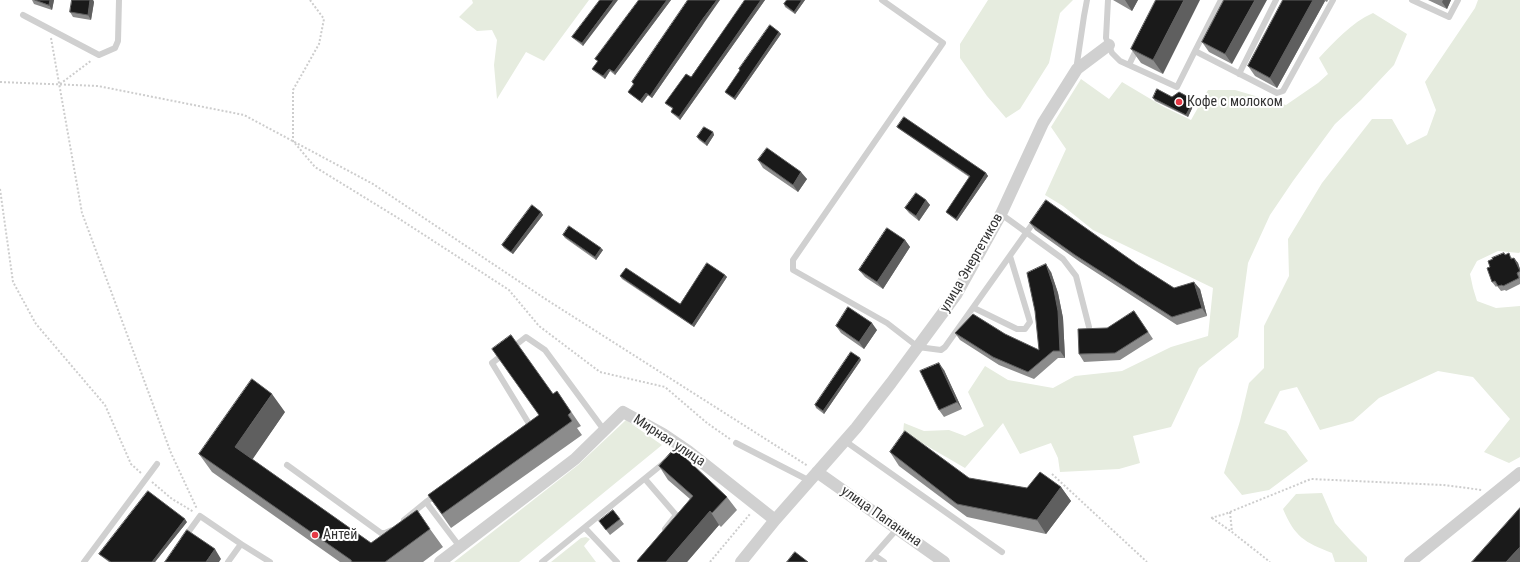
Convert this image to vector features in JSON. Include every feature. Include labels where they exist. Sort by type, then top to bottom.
[{"type":"street","name":"улица Энергетиков","points":[[814,477],[845,441],[918,347],[956,295],[1001,214],[1043,123],[1077,69],[1109,45]]},
{"type":"street","name":"Мирная улица","points":[[440,562],[575,459],[623,412],[663,434],[680,450],[757,505],[775,520]]},
{"type":"street","points":[[1410,562],[1497,490],[1520,473]]},
{"type":"street","points":[[741,562],[775,520],[814,477]]},
{"type":"street","name":"улица Папанина","points":[[814,477],[897,529],[944,562]]},
{"type":"lane","points":[[22,15],[99,55],[115,48],[118,41],[119,0]]},
{"type":"lane","points":[[882,0],[943,43],[793,260],[793,270],[887,323],[918,347],[943,349],[974,308],[1040,214]]},
{"type":"lane","points":[[1076,71],[1087,0]]},
{"type":"lane","points":[[1108,0],[1106,38],[1112,53],[1120,61],[1177,87],[1221,0]]},
{"type":"lane","points":[[1239,74],[1276,0]]},
{"type":"lane","points":[[1195,51],[1278,93],[1283,91],[1333,0]]},
{"type":"lane","points":[[1412,0],[1448,17],[1458,0]]},
{"type":"lane","points":[[1129,65],[1142,39]]},
{"type":"lane","points":[[1001,214],[1063,259],[1076,276],[1089,327]]},
{"type":"lane","points":[[974,308],[1017,329],[1026,329],[1029,326],[1030,322],[1010,256]]},
{"type":"lane","points":[[525,432],[531,428],[492,364],[526,337],[545,350],[604,430]]},
{"type":"lane","points":[[845,441],[1002,552]]},
{"type":"lane","points":[[736,443],[814,477]]},
{"type":"lane","points":[[542,562],[672,457]]},
{"type":"lane","points":[[84,562],[158,464]]},
{"type":"lane","points":[[287,465],[381,533],[391,531],[444,489]]},
{"type":"lane","points":[[645,479],[676,515],[663,532]]},
{"type":"lane","points":[[426,502],[460,547]]},
{"type":"lane","points":[[179,545],[200,516],[270,562]]},
{"type":"lane","points":[[585,528],[617,562]]},
{"type":"lane","points":[[868,562],[897,529]]},
{"type":"lane","points":[[228,562],[241,544]]},
{"type":"lane","points":[[874,555],[884,562]]},
{"type":"path","points":[[310,0],[324,19],[319,44],[293,90],[293,142],[315,167],[398,218],[509,290],[540,326],[600,372],[665,387],[707,422],[736,443]]},
{"type":"path","points":[[49,29],[82,213],[171,452],[200,516]]},
{"type":"path","points":[[59,84],[99,55]]},
{"type":"path","points":[[0,82],[98,86],[244,115],[373,184],[814,477]]},
{"type":"path","points":[[0,189],[13,282],[36,324],[105,405],[131,464],[172,499],[200,516]]},
{"type":"path","points":[[1052,474],[1147,562]]},
{"type":"path","points":[[1270,562],[1232,532],[1211,518],[1230,512],[1311,479],[1443,485],[1473,489],[1497,490]]},
{"type":"path","points":[[710,562],[757,505]]},
{"type":"path","points":[[1230,512],[1232,532]]},
{"type":"shaded area","points":[[472,0],[589,0],[544,61],[526,52],[497,99],[494,65],[497,40],[492,30],[477,31],[459,17],[473,3]]},
{"type":"shaded area","points":[[988,0],[1073,0],[1060,13],[1049,63],[1020,109],[1006,118],[987,96],[960,58],[960,44]]},
{"type":"shaded area","points":[[1478,0],[1520,0],[1520,252],[1498,251],[1477,261],[1470,274],[1477,301],[1496,308],[1520,306],[1520,457],[1509,463],[1484,452],[1510,419],[1473,377],[1438,371],[1379,398],[1353,421],[1320,430],[1297,387],[1280,391],[1264,423],[1286,431],[1308,461],[1269,490],[1242,495],[1224,473],[1240,421],[1249,383],[1264,368],[1264,326],[1289,276],[1288,239],[1322,183],[1372,119],[1392,119],[1407,145],[1427,135],[1436,110],[1425,82],[1475,8]]},
{"type":"shaded area","points":[[1373,13],[1407,34],[1394,65],[1361,100],[1335,124],[1270,215],[1248,263],[1238,337],[1199,368],[1171,427],[1133,436],[1140,463],[1119,469],[1060,472],[1058,458],[1051,443],[1020,454],[1003,423],[965,468],[903,432],[904,423],[924,431],[949,430],[965,436],[984,426],[968,392],[985,366],[1008,380],[1053,388],[1075,376],[1122,371],[1171,347],[1208,336],[1213,288],[1093,230],[1063,206],[1045,195],[1066,149],[1051,127],[1081,79],[1109,99],[1122,82],[1164,107],[1191,120],[1208,90],[1235,90],[1286,105],[1318,83],[1328,74],[1319,58],[1350,27]]},
{"type":"shaded area","points":[[626,420],[662,445],[519,562],[454,562],[578,465]]},
{"type":"shaded area","points":[[1322,493],[1335,523],[1367,557],[1367,562],[1335,562],[1332,553],[1307,542],[1292,526],[1283,509],[1296,494]]},
{"type":"shaded area","points":[[586,537],[590,539],[584,546],[596,562],[551,562],[581,538]]},
{"type":"building","points":[[35,0],[50,0],[49,5]]},
{"type":"building","points":[[72,0],[90,0],[88,15],[70,12]]},
{"type":"building","points":[[600,0],[614,0],[582,43],[572,37]]},
{"type":"building","points":[[639,0],[667,0],[614,72],[609,69],[603,76],[592,69],[598,61],[595,59]]},
{"type":"building","points":[[688,0],[717,0],[650,96],[646,93],[640,101],[628,92],[634,84],[632,82]]},
{"type":"building","points":[[745,0],[761,0],[679,117],[671,112],[673,108],[665,103],[686,74],[691,77]]},
{"type":"building","points":[[787,0],[802,0],[794,12],[784,4]]},
{"type":"building","points":[[1156,0],[1184,0],[1153,60],[1131,49]]},
{"type":"building","points":[[1224,0],[1255,0],[1225,54],[1202,42]]},
{"type":"building","points":[[1283,0],[1313,0],[1270,78],[1248,66]]},
{"type":"building","points":[[770,25],[779,32],[734,98],[725,92],[740,70],[739,69]]},
{"type":"building","points":[[1157,89],[1172,97],[1179,92],[1194,100],[1186,115],[1153,98]]},
{"type":"building","points":[[904,117],[986,173],[956,219],[946,212],[970,176],[897,127]]},
{"type":"building","points":[[704,127],[713,132],[705,143],[697,137]]},
{"type":"building","points":[[767,148],[801,172],[793,185],[758,160]]},
{"type":"building","points":[[916,193],[926,200],[916,216],[905,208]]},
{"type":"building","points":[[1046,200],[1138,265],[1174,288],[1194,282],[1202,308],[1172,317],[1075,255],[1030,223]]},
{"type":"building","points":[[532,205],[541,212],[511,252],[502,245]]},
{"type":"building","points":[[569,226],[601,248],[595,257],[563,235]]},
{"type":"building","points":[[887,228],[905,240],[877,282],[859,270]]},
{"type":"building","points":[[1504,253],[1505,255],[1509,253],[1511,259],[1514,258],[1520,271],[1517,273],[1519,278],[1503,286],[1498,286],[1495,281],[1492,282],[1487,268],[1490,267],[1488,261]]},
{"type":"building","points":[[707,263],[725,275],[692,325],[620,276],[626,268],[680,304]]},
{"type":"building","points":[[1046,264],[1053,285],[1058,311],[1060,351],[1053,351],[1028,372],[993,357],[955,333],[973,314],[1005,334],[1039,350],[1035,311],[1027,273]]},
{"type":"building","points":[[848,307],[872,323],[859,342],[836,326]]},
{"type":"building","points":[[1134,311],[1148,332],[1115,353],[1079,354],[1078,329],[1107,328]]},
{"type":"building","points":[[511,335],[553,394],[557,391],[571,412],[568,415],[572,421],[442,514],[428,495],[539,415],[492,349]]},
{"type":"building","points":[[851,352],[860,358],[823,411],[815,405]]},
{"type":"building","points":[[939,363],[957,402],[939,410],[920,371]]},
{"type":"building","points":[[252,379],[272,394],[235,447],[371,543],[417,510],[430,529],[385,562],[352,562],[199,454]]},
{"type":"building","points":[[905,431],[969,478],[1027,488],[1040,472],[1061,487],[1037,520],[957,504],[890,452]]},
{"type":"building","points":[[675,448],[727,497],[712,513],[710,511],[666,562],[638,562],[637,561],[693,496],[659,466]]},
{"type":"building","points":[[148,491],[185,519],[152,562],[111,562],[99,554]]},
{"type":"building","points":[[1520,508],[1520,547],[1506,562],[1472,562]]},
{"type":"building","points":[[613,510],[620,519],[606,530],[599,521]]},
{"type":"building","points":[[187,530],[215,549],[206,562],[165,562]]},
{"type":"building","points":[[795,552],[808,562],[787,562]]},
{"type":"place","name":"Кофе с молоком","points":[[1179,102]]},
{"type":"place","name":"Антей","points":[[315,535]]}]
